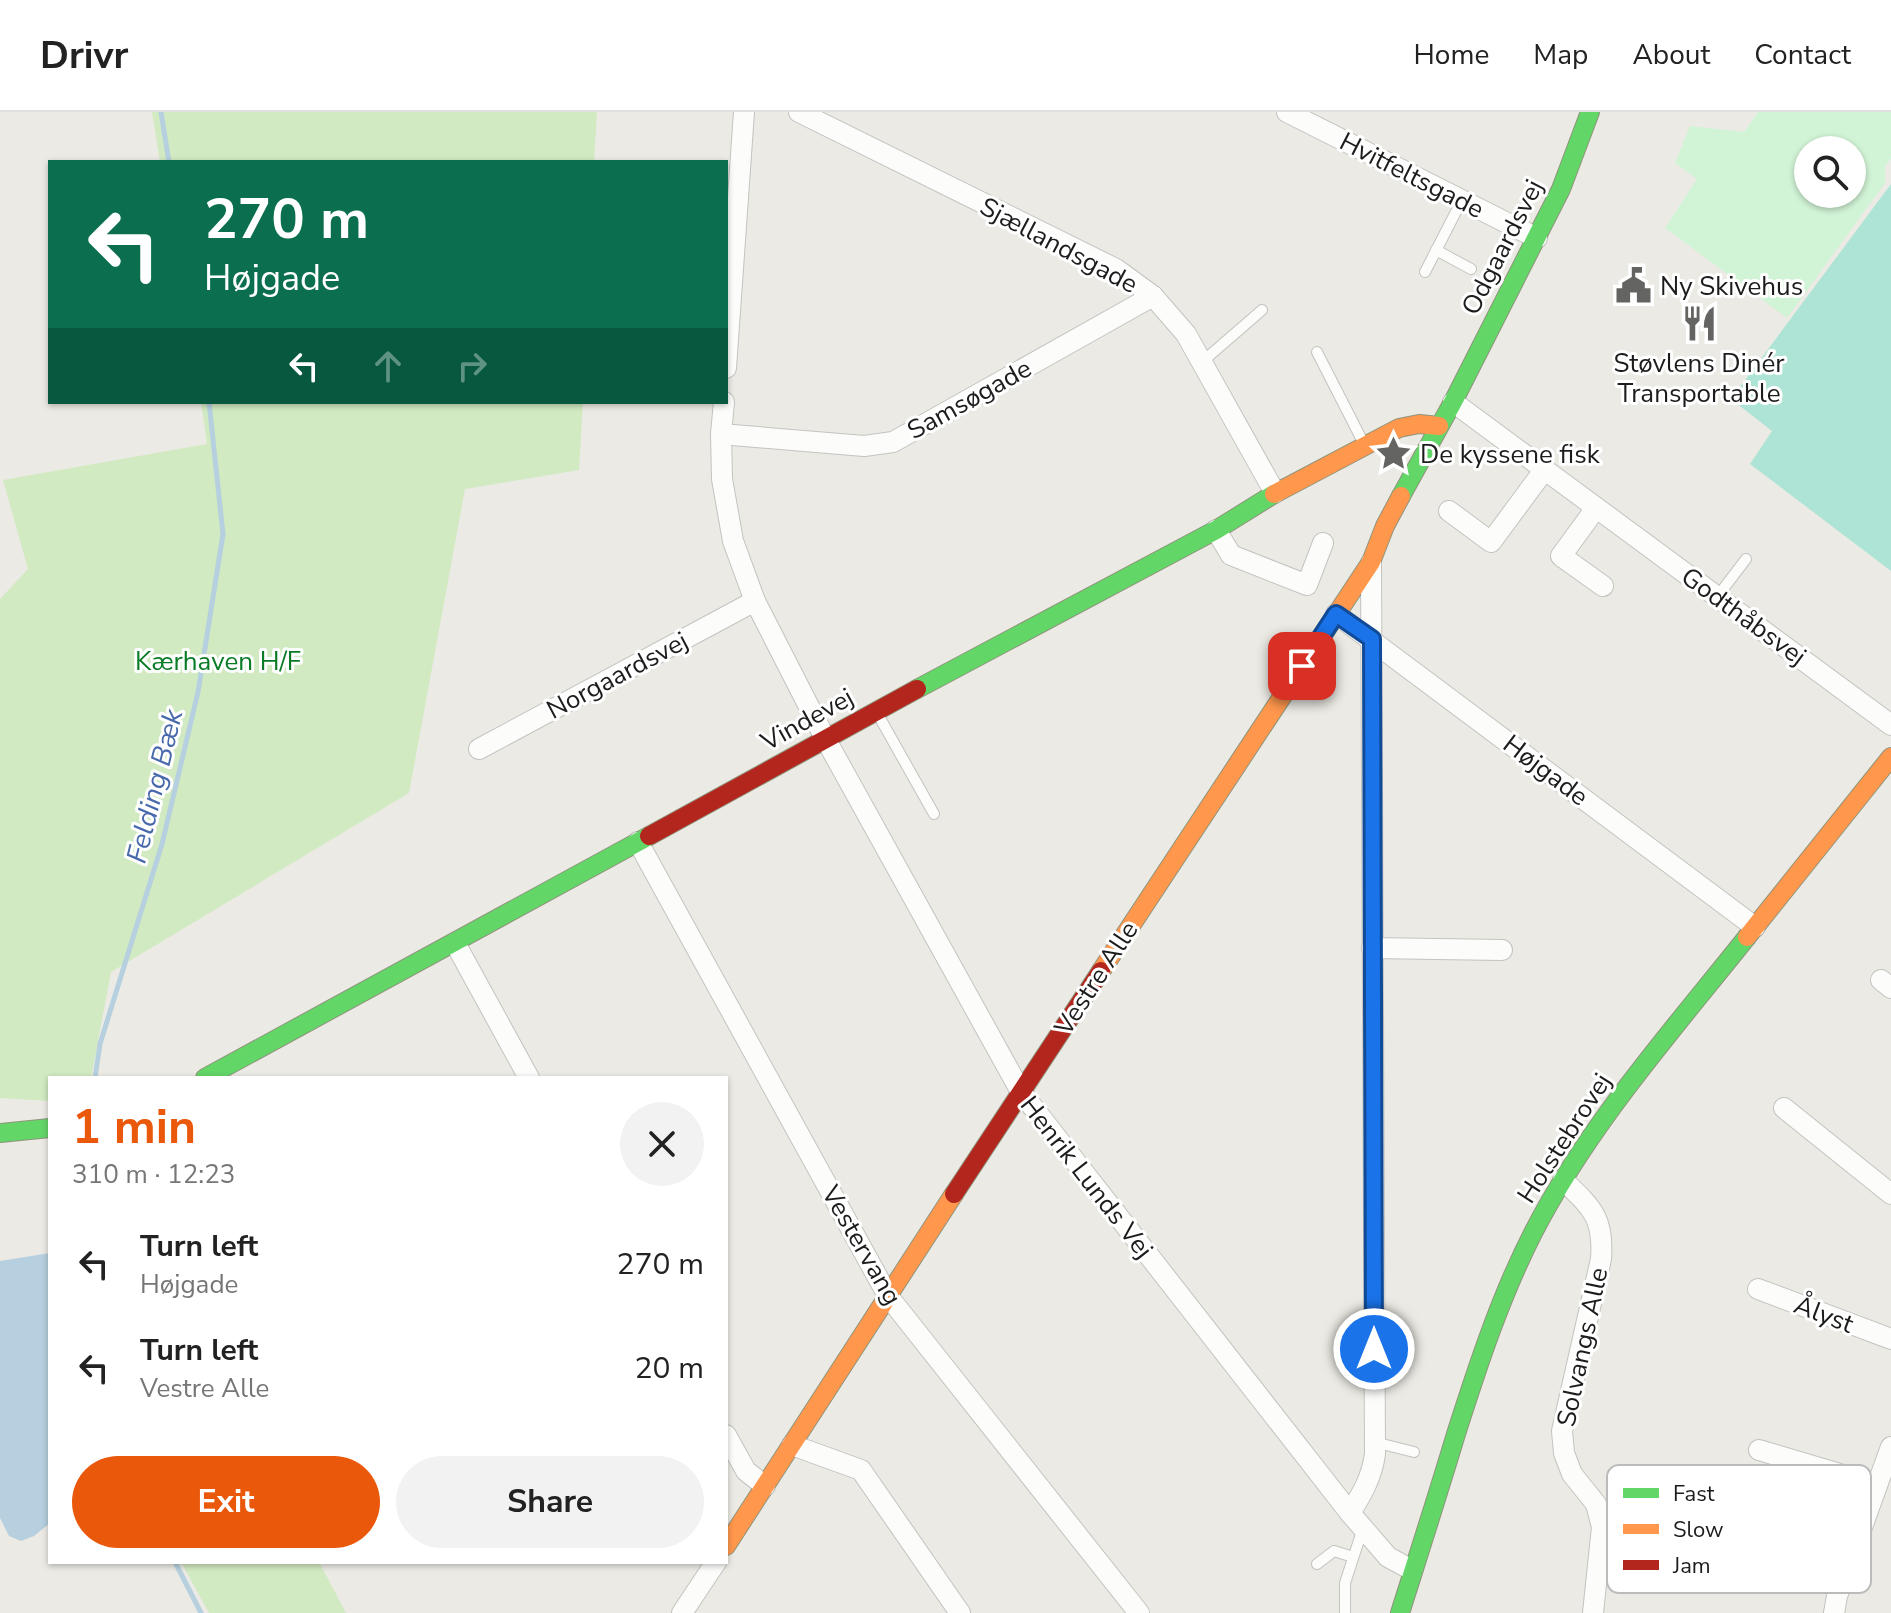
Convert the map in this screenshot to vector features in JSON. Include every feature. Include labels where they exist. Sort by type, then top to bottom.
[{"type":"street","points":[[728,340],[744,112]]},
{"type":"street","name":"Hvitfeltsgade","points":[[1287,112],[1537,238]]},
{"type":"street","name":"Odgaardsvej","points":[[1453,402],[1561,189],[1590,112]]},
{"type":"street","name":"Sjællandsgade","points":[[801,113],[1116,269],[1153,296],[1186,334],[1275,493]]},
{"type":"street","name":"Samsøgade","points":[[721,434],[864,446],[893,442],[1153,296]]},
{"type":"street","name":"Vestre Alle","points":[[728,1543],[1371,562],[1385,526],[1453,402]]},
{"type":"street","name":"Godthåbsvej","points":[[1453,402],[1891,725]]},
{"type":"street","points":[[724,404],[722,479],[733,541],[755,601],[825,738]]},
{"type":"street","name":"Vindevej","points":[[231,1072],[455,943],[825,738],[1216,530],[1275,493],[1412,423],[1439,426]]},
{"type":"street","points":[[1449,511],[1491,542],[1545,469]]},
{"type":"street","points":[[1596,508],[1561,556],[1603,586]]},
{"type":"street","points":[[1216,530],[1231,555],[1307,585],[1323,543]]},
{"type":"street","points":[[1356,1521],[1372,1470],[1374,1442],[1371,562]]},
{"type":"street","name":"Norgaardsvej","points":[[479,749],[755,601]]},
{"type":"street","name":"Højgade","points":[[1336,614],[1755,927]]},
{"type":"street","name":"Henrik Lunds Vej","points":[[825,738],[1021,1092],[1356,1521],[1388,1557],[1412,1570]]},
{"type":"street","name":"Holstebrovej","points":[[1400,1613],[1483,1350],[1523,1254],[1563,1180],[1613,1105],[1891,757]]},
{"type":"street","name":"Vestervang","points":[[638,842],[888,1296],[1139,1613]]},
{"type":"street","points":[[455,943],[528,1076]]},
{"type":"street","points":[[1372,948],[1502,950]]},
{"type":"street","points":[[1784,1108],[1891,1194]]},
{"type":"street","points":[[0,1133],[48,1128]]},
{"type":"street","name":"Solvangs Alle","points":[[1563,1180],[1588,1204],[1599,1221],[1602,1240],[1601,1259],[1562,1431],[1564,1453],[1572,1474],[1596,1504],[1602,1527],[1593,1613]]},
{"type":"street","name":"Ålyst","points":[[1758,1289],[1891,1339]]},
{"type":"street","points":[[728,1439],[746,1471],[765,1486]]},
{"type":"street","points":[[792,1445],[861,1470],[960,1613]]},
{"type":"street","points":[[1871,1502],[1891,1447]]},
{"type":"street","points":[[1759,1450],[1810,1465]]},
{"type":"street","points":[[1871,1483],[1877,1485]]},
{"type":"street","points":[[682,1613],[715,1564]]},
{"type":"street","points":[[1834,1613],[1838,1593]]},
{"type":"lane","points":[[1425,272],[1462,200]]},
{"type":"lane","points":[[1436,250],[1471,269]]},
{"type":"lane","points":[[1202,362],[1262,310]]},
{"type":"lane","points":[[1317,352],[1365,446]]},
{"type":"lane","points":[[1717,597],[1746,559]]},
{"type":"lane","points":[[876,711],[934,814]]},
{"type":"lane","points":[[1374,1442],[1414,1452]]},
{"type":"lane","points":[[1345,1613],[1345,1583],[1353,1557],[1356,1521]]},
{"type":"lane","points":[[1317,1564],[1334,1551],[1353,1557]]},
{"type":"green space","points":[[152,112],[597,112],[594,160],[160,160]]},
{"type":"green space","points":[[1758,112],[1891,112],[1891,158],[1885,167],[1885,183],[1787,318],[1665,228],[1697,179],[1675,163],[1690,126],[1744,132]]},
{"type":"green space","points":[[1891,184],[1891,571],[1750,464],[1772,431],[1731,399]]},
{"type":"green space","name":"Kærhaven H/F","points":[[201,404],[583,404],[579,470],[465,489],[409,793],[111,972],[91,1076],[48,1076],[48,1101],[0,1098],[0,599],[28,569],[3,480],[207,444]]},
{"type":"green space","points":[[182,1564],[320,1564],[346,1613],[209,1613]]},
{"type":"water","points":[[48,1253],[48,1525],[34,1536],[21,1541],[9,1536],[0,1518],[0,1261]]},
{"type":"waterway","name":"Felding Bæk","points":[[161,112],[169,160]]},
{"type":"waterway","name":"Felding Bæk","points":[[95,1076],[100,1044],[162,844],[198,692],[223,534],[209,404]]},
{"type":"waterway","name":"Felding Bæk","points":[[176,1564],[201,1613]]},
{"type":"traffic: fast","points":[[1401,496],[1453,402],[1561,189],[1590,112]]},
{"type":"traffic: fast","points":[[917,689],[1216,530],[1274,494]]},
{"type":"traffic: fast","points":[[209,1076],[649,836]]},
{"type":"traffic: fast","points":[[1400,1613],[1482,1356],[1511,1280],[1534,1231],[1556,1191],[1606,1115],[1747,937]]},
{"type":"traffic: fast","points":[[0,1133],[48,1128]]},
{"type":"traffic: slow","points":[[1274,494],[1399,428],[1419,424],[1439,426]]},
{"type":"traffic: slow","points":[[1101,971],[1371,562],[1401,496]]},
{"type":"traffic: slow","points":[[1747,937],[1891,757]]},
{"type":"traffic: slow","points":[[728,1543],[954,1194]]},
{"type":"traffic: jam","points":[[649,836],[917,689]]},
{"type":"traffic: jam","points":[[954,1194],[1101,971]]},
{"type":"place","name":"Ny Skivehus","points":[[1634,286]]},
{"type":"place","name":"Støvlens Dinér Transportable","points":[[1699,324]]},
{"type":"place","name":"De kyssene fisk","points":[[1394,454]]},
{"type":"route","points":[[1302,666],[1336,614],[1372,639],[1374,1349]]}]
